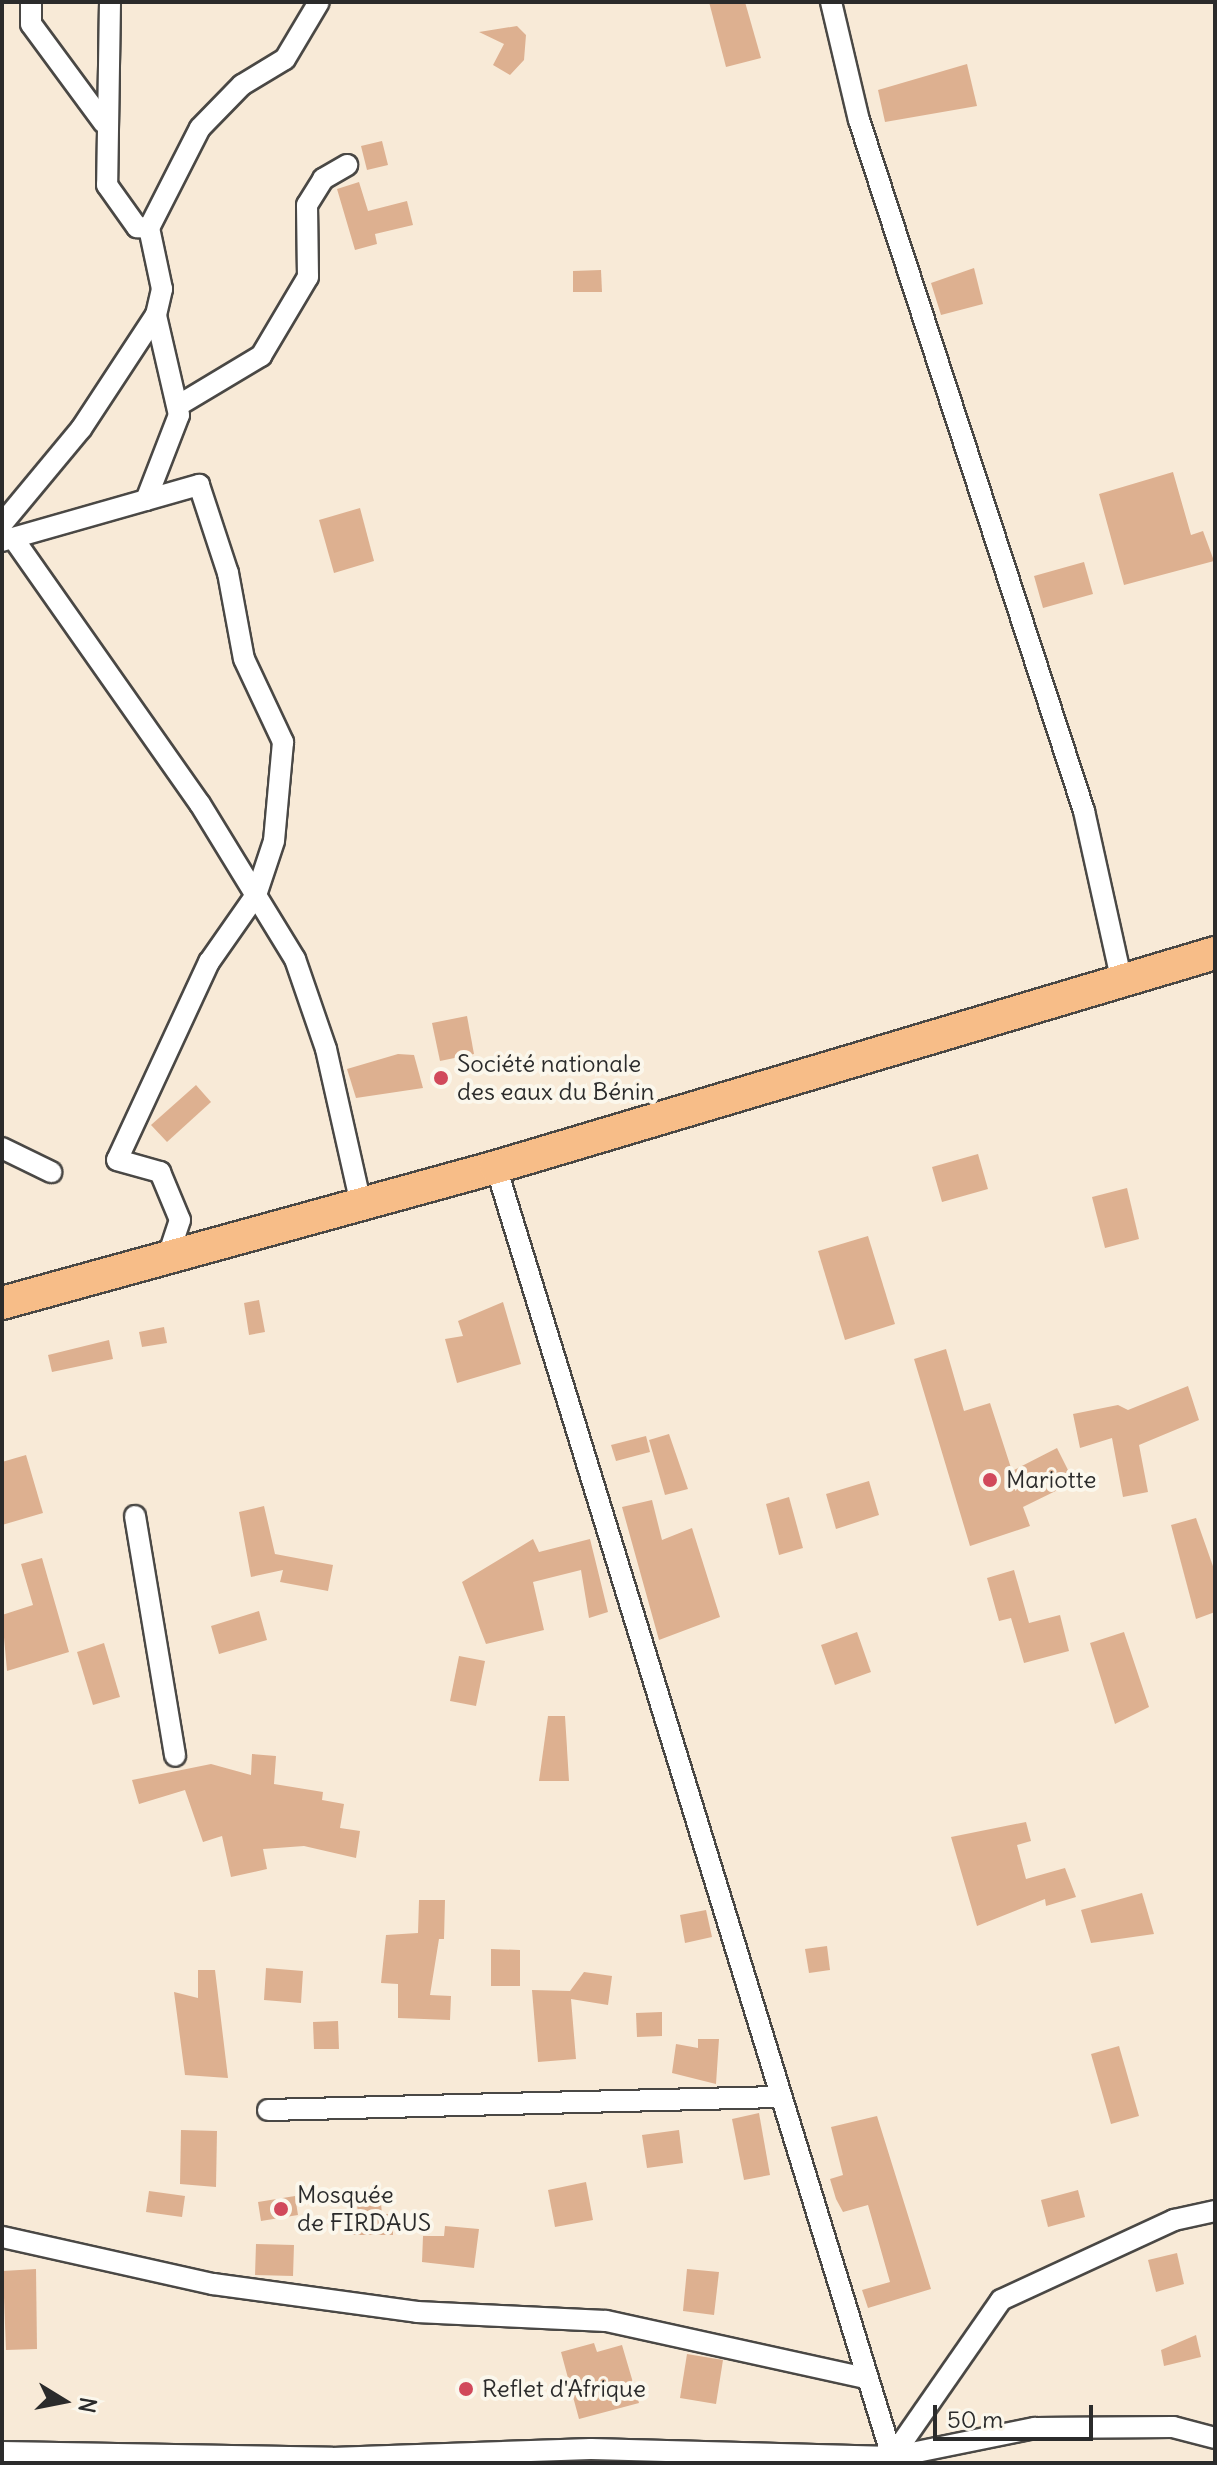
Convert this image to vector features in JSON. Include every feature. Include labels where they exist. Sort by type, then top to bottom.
[{"type":"highway","points":[[2,1303],[496,1167],[1215,953]]},
{"type":"street","points":[[31,2],[31,24],[104,123]]},
{"type":"street","points":[[110,2],[104,123],[107,185],[137,227],[149,228]]},
{"type":"street","points":[[6,534],[156,315],[162,289],[149,228],[200,128],[242,85],[285,59],[319,2]]},
{"type":"street","points":[[831,2],[859,120],[1084,811],[1122,982]]},
{"type":"street","points":[[179,405],[261,356],[308,277],[307,205],[323,179],[347,165]]},
{"type":"street","points":[[146,500],[179,405],[156,315]]},
{"type":"street","points":[[6,534],[199,485],[228,573],[244,659],[283,742],[274,841],[256,895],[209,962],[117,1160],[160,1172],[180,1220],[167,1259]]},
{"type":"street","points":[[6,534],[113,675],[295,959],[326,1049],[361,1204]]},
{"type":"street","points":[[2,1148],[51,1172]]},
{"type":"street","points":[[496,1167],[777,2097],[892,2457]]},
{"type":"street","points":[[135,1516],[175,1756]]},
{"type":"street","points":[[268,2110],[777,2097]]},
{"type":"street","points":[[892,2457],[1001,2300],[1174,2220],[1215,2211]]},
{"type":"street","points":[[2,2237],[213,2284],[386,2308],[606,2321],[866,2378]]},
{"type":"street","points":[[2,2452],[40,2458],[892,2457],[1035,2428],[1173,2427],[1215,2438]]},
{"type":"street","points":[[892,2457],[914,2463]]},
{"type":"building","points":[[709,2],[745,2],[761,58],[726,67]]},
{"type":"building","points":[[517,26],[526,35],[524,60],[510,75],[493,65],[504,44],[479,32]]},
{"type":"building","points":[[967,64],[977,106],[885,122],[878,90]]},
{"type":"building","points":[[382,141],[388,165],[367,170],[361,146]]},
{"type":"building","points":[[359,182],[368,211],[407,201],[413,225],[375,234],[377,244],[355,250],[337,189]]},
{"type":"building","points":[[974,268],[983,304],[941,315],[931,283]]},
{"type":"building","points":[[601,270],[602,292],[573,292],[573,271]]},
{"type":"building","points":[[1173,472],[1191,535],[1203,531],[1214,561],[1124,585],[1099,494]]},
{"type":"building","points":[[360,508],[374,561],[334,573],[319,520]]},
{"type":"building","points":[[1084,562],[1093,594],[1043,608],[1034,576]]},
{"type":"building","points":[[467,1016],[474,1054],[440,1061],[432,1023]]},
{"type":"building","points":[[398,1054],[414,1055],[423,1088],[356,1098],[347,1069]]},
{"type":"building","points":[[196,1085],[211,1102],[167,1142],[151,1125]]},
{"type":"building","points":[[978,1154],[988,1189],[942,1202],[932,1167]]},
{"type":"building","points":[[1127,1188],[1139,1239],[1105,1248],[1092,1197]]},
{"type":"building","points":[[868,1236],[895,1324],[845,1340],[818,1251]]},
{"type":"building","points":[[259,1300],[265,1332],[249,1335],[244,1303]]},
{"type":"building","points":[[503,1302],[521,1364],[457,1383],[445,1339],[463,1336],[458,1321]]},
{"type":"building","points":[[164,1327],[167,1343],[142,1347],[139,1332]]},
{"type":"building","points":[[109,1340],[113,1359],[52,1372],[48,1355]]},
{"type":"building","points":[[946,1349],[964,1411],[990,1403],[1012,1471],[1057,1448],[1074,1482],[1023,1507],[1030,1526],[970,1546],[914,1359]]},
{"type":"building","points":[[1188,1386],[1199,1420],[1139,1445],[1148,1492],[1123,1497],[1112,1438],[1080,1448],[1073,1414],[1118,1405],[1128,1410]]},
{"type":"building","points":[[669,1434],[688,1489],[665,1495],[649,1440]]},
{"type":"building","points":[[646,1436],[650,1452],[616,1461],[611,1445]]},
{"type":"building","points":[[26,1455],[43,1513],[2,1525],[2,1462]]},
{"type":"building","points":[[869,1481],[879,1515],[836,1529],[826,1494]]},
{"type":"building","points":[[789,1497],[803,1548],[779,1555],[766,1504]]},
{"type":"building","points":[[652,1500],[662,1540],[692,1528],[720,1617],[659,1640],[622,1507]]},
{"type":"building","points":[[264,1506],[275,1554],[333,1565],[328,1591],[280,1582],[283,1570],[251,1577],[239,1512]]},
{"type":"building","points":[[1196,1518],[1215,1572],[1215,1612],[1196,1619],[1171,1525]]},
{"type":"building","points":[[533,1539],[539,1552],[590,1539],[608,1612],[589,1618],[581,1570],[533,1582],[544,1630],[486,1644],[462,1582]]},
{"type":"building","points":[[42,1558],[69,1652],[7,1671],[2,1615],[33,1605],[21,1564]]},
{"type":"building","points":[[1014,1570],[1029,1623],[1060,1615],[1069,1651],[1024,1663],[1011,1618],[999,1621],[987,1578]]},
{"type":"building","points":[[259,1611],[267,1640],[219,1654],[211,1626]]},
{"type":"building","points":[[857,1632],[871,1672],[835,1685],[821,1645]]},
{"type":"building","points":[[1124,1632],[1149,1707],[1115,1724],[1090,1643]]},
{"type":"building","points":[[104,1643],[120,1697],[93,1705],[77,1652]]},
{"type":"building","points":[[459,1656],[485,1661],[476,1706],[450,1701]]},
{"type":"building","points":[[548,1716],[565,1716],[569,1781],[539,1781]]},
{"type":"building","points":[[252,1754],[276,1756],[274,1784],[323,1792],[322,1800],[344,1804],[340,1828],[360,1831],[356,1858],[304,1846],[263,1849],[267,1869],[231,1877],[222,1836],[203,1842],[185,1790],[139,1804],[132,1780],[211,1764],[251,1775]]},
{"type":"building","points":[[1026,1822],[1031,1841],[1017,1845],[1026,1879],[1065,1868],[1076,1897],[1046,1906],[1045,1899],[977,1926],[951,1837]]},
{"type":"building","points":[[1142,1893],[1154,1934],[1091,1943],[1081,1910]]},
{"type":"building","points":[[419,1900],[445,1900],[444,1939],[439,1939],[430,1995],[451,1996],[450,2020],[398,2018],[398,1984],[381,1983],[386,1935],[418,1933]]},
{"type":"building","points":[[706,1910],[712,1937],[685,1943],[680,1915]]},
{"type":"building","points":[[827,1946],[830,1970],[809,1973],[805,1949]]},
{"type":"building","points":[[491,1949],[520,1950],[520,1986],[491,1986]]},
{"type":"building","points":[[266,1968],[303,1971],[301,2003],[264,2000]]},
{"type":"building","points":[[198,1970],[215,1970],[228,2078],[185,2075],[174,1992],[198,1998]]},
{"type":"building","points":[[584,1972],[612,1976],[608,2005],[571,1999],[576,2059],[538,2062],[532,1990],[570,1991]]},
{"type":"building","points":[[662,2012],[662,2036],[637,2037],[636,2013]]},
{"type":"building","points":[[338,2021],[339,2049],[314,2049],[313,2022]]},
{"type":"building","points":[[698,2039],[719,2039],[716,2084],[672,2073],[676,2044],[698,2048]]},
{"type":"building","points":[[1119,2046],[1139,2116],[1111,2124],[1091,2054]]},
{"type":"building","points":[[759,2113],[770,2175],[744,2180],[732,2119]]},
{"type":"building","points":[[877,2116],[931,2289],[868,2308],[862,2290],[890,2282],[868,2205],[843,2212],[836,2199],[830,2179],[843,2175],[831,2127]]},
{"type":"building","points":[[181,2130],[217,2131],[216,2187],[180,2184]]},
{"type":"building","points":[[679,2130],[683,2163],[647,2168],[642,2135]]},
{"type":"building","points":[[586,2182],[593,2220],[555,2227],[548,2190]]},
{"type":"building","points":[[1078,2190],[1085,2217],[1048,2227],[1041,2200]]},
{"type":"building","points":[[149,2191],[185,2196],[182,2217],[146,2212]]},
{"type":"building","points":[[380,2193],[382,2214],[393,2214],[393,2235],[347,2235],[346,2215],[358,2214],[356,2196]]},
{"type":"building","points":[[295,2196],[298,2215],[261,2221],[258,2202]]},
{"type":"building","points":[[445,2226],[479,2229],[474,2268],[422,2262],[423,2236],[444,2236]]},
{"type":"building","points":[[256,2244],[294,2245],[293,2276],[255,2275]]},
{"type":"building","points":[[1177,2253],[1184,2284],[1156,2292],[1148,2260]]},
{"type":"building","points":[[36,2269],[37,2349],[6,2350],[3,2271]]},
{"type":"building","points":[[687,2269],[719,2272],[714,2315],[683,2311]]},
{"type":"building","points":[[1196,2335],[1201,2357],[1164,2366],[1161,2350]]},
{"type":"building","points":[[594,2343],[597,2352],[622,2345],[639,2403],[579,2419],[561,2352]]},
{"type":"building","points":[[687,2354],[723,2360],[716,2404],[680,2398]]},
{"type":"place","name":"Société nationale des eaux du Bénin","points":[[441,1078]]},
{"type":"place","name":"Mariotte","points":[[990,1480]]},
{"type":"place","name":"Mosquée de FIRDAUS","points":[[281,2209]]},
{"type":"place","name":"Reflet d'Afrique","points":[[466,2389]]}]
